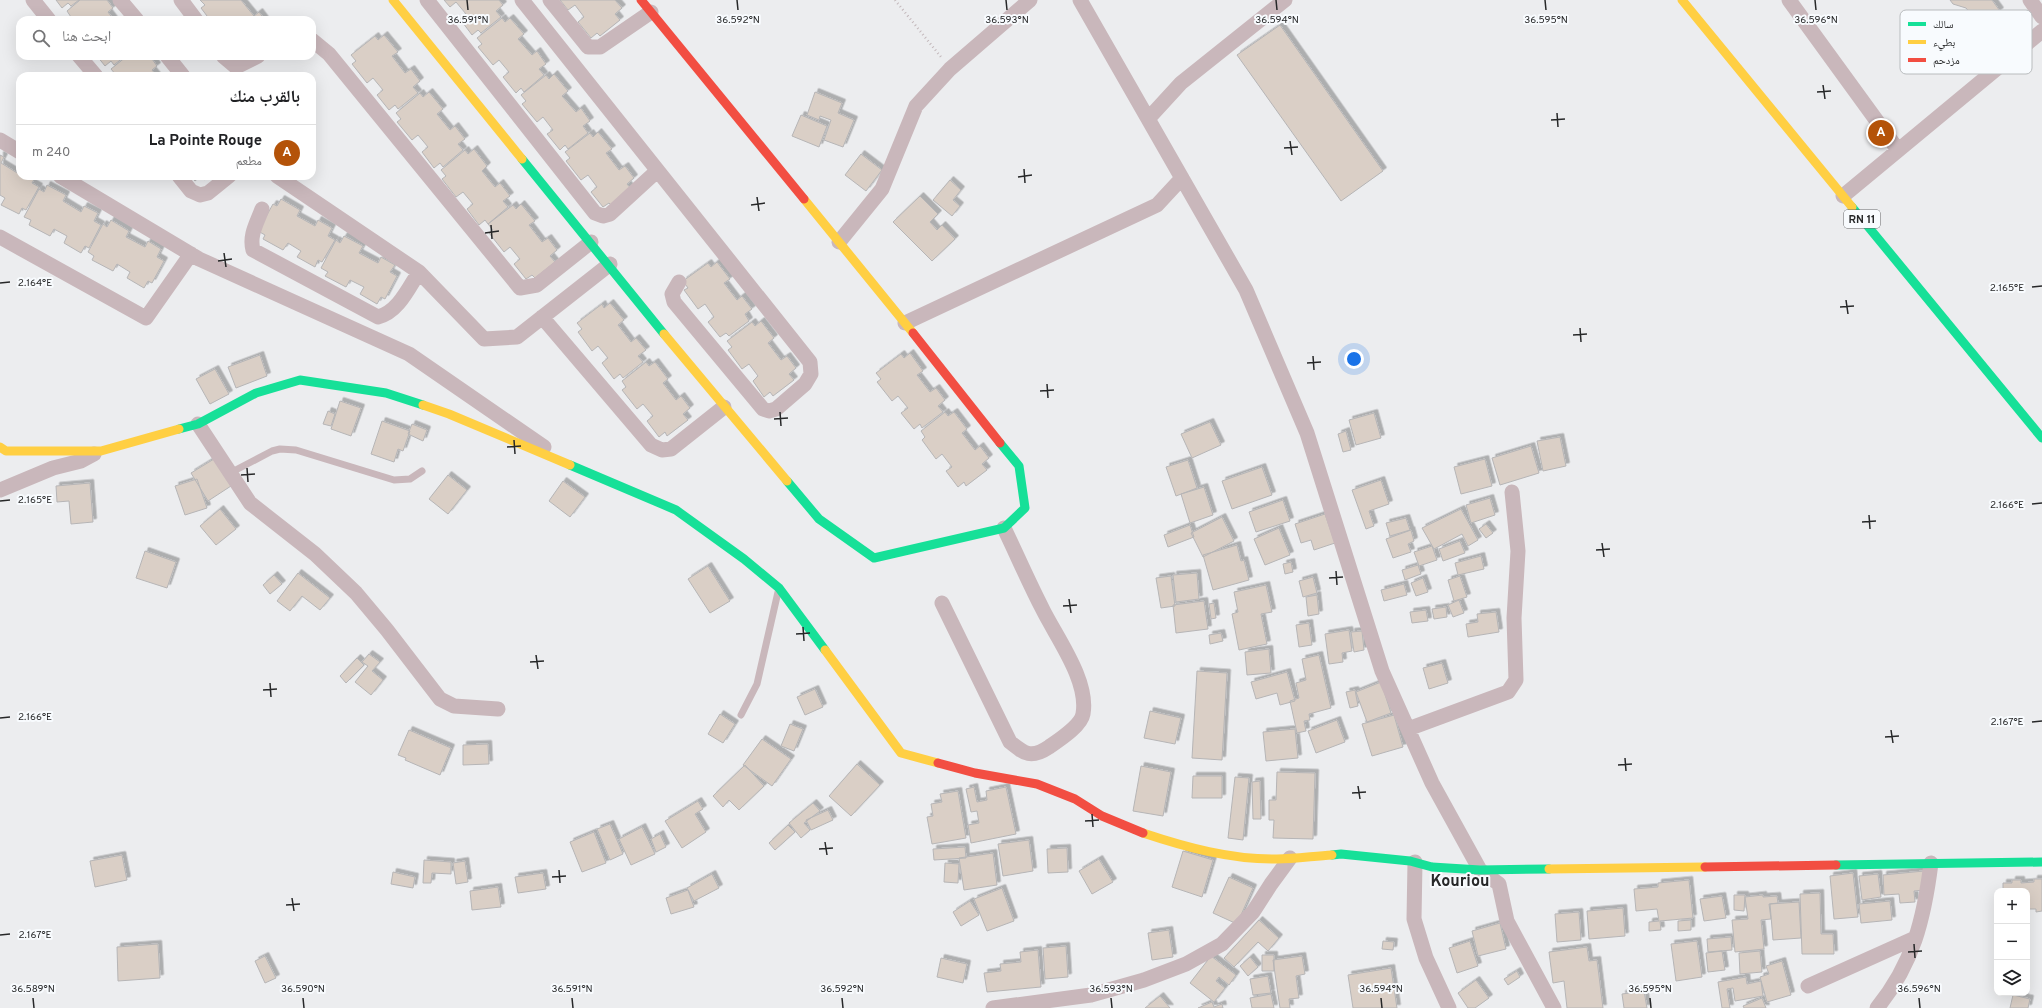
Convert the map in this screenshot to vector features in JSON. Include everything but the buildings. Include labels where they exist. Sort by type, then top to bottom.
[{"type":"street","points":[[33,0],[46,16]]},
{"type":"street","points":[[120,0],[134,16]]},
{"type":"street","points":[[181,0],[193,16]]},
{"type":"street","points":[[393,0],[610,264],[724,407],[819,519],[874,558],[1004,528],[1025,508],[1019,466],[905,323],[641,0]]},
{"type":"street","points":[[427,0],[595,213],[603,216],[610,214],[657,170]]},
{"type":"street","points":[[522,0],[810,362],[811,374],[805,384],[776,409],[770,411],[763,409],[674,302],[672,294],[679,282]]},
{"type":"street","points":[[550,0],[588,47],[594,48],[600,47],[651,12]]},
{"type":"street","points":[[839,242],[882,189],[916,106],[950,69],[1030,0]]},
{"type":"street","points":[[1080,0],[1246,290],[1307,433],[1382,671],[1432,783],[1480,870],[1499,884],[1507,921],[1554,1008]]},
{"type":"street","points":[[1148,119],[1181,83],[1285,0]]},
{"type":"street","name":"RN 11","points":[[1682,0],[2042,438]]},
{"type":"street","points":[[1789,0],[1898,150]]},
{"type":"street","points":[[2030,0],[2042,18]]},
{"type":"street","points":[[2032,39],[2042,31]]},
{"type":"street","points":[[316,43],[329,54],[520,288],[537,286],[591,242]]},
{"type":"street","points":[[82,60],[93,72]]},
{"type":"street","points":[[170,60],[180,72]]},
{"type":"street","points":[[225,60],[236,67],[250,60]]},
{"type":"street","points":[[1843,196],[1990,74]]},
{"type":"street","points":[[0,140],[16,150]]},
{"type":"street","points":[[905,323],[1157,205],[1182,178]]},
{"type":"street","points":[[67,180],[191,254],[409,354],[564,461]]},
{"type":"street","points":[[181,180],[191,191],[200,195],[208,193],[224,180]]},
{"type":"street","points":[[283,180],[419,272],[484,340],[517,337],[610,264]]},
{"type":"street","points":[[262,209],[252,235],[251,242],[254,250],[378,317],[388,314],[394,309],[419,272]]},
{"type":"street","points":[[0,237],[146,318],[191,254]]},
{"type":"street","points":[[542,317],[651,444],[662,450],[671,448],[724,407]]},
{"type":"street","points":[[0,490],[53,468],[80,461],[101,451],[198,424],[256,393],[300,380],[386,393],[449,414],[564,461],[676,510],[744,559],[779,588],[901,753],[975,773],[1037,784],[1075,799],[1102,816],[1166,841],[1221,854],[1259,859],[1341,854],[1415,862],[1432,867],[1480,870],[2042,862]]},
{"type":"street","points":[[198,424],[250,503],[315,554],[356,593],[388,630],[440,699],[454,706],[498,709]]},
{"type":"street","points":[[0,447],[6,451],[101,451]]},
{"type":"street","points":[[1408,729],[1508,692],[1516,680],[1514,618],[1518,551],[1512,492]]},
{"type":"street","points":[[942,603],[1010,742],[1024,754],[1038,754],[1070,732],[1083,715],[1083,696],[1071,660],[1044,612],[1004,528]]},
{"type":"street","points":[[993,1008],[1091,995],[1144,980],[1186,964],[1222,944],[1253,912],[1270,884],[1290,858]]},
{"type":"street","points":[[1415,862],[1414,919],[1426,958],[1449,1008]]},
{"type":"street","points":[[1877,1008],[1899,978],[1910,954],[1927,896],[1931,863]]},
{"type":"street","points":[[1808,986],[1915,938]]},
{"type":"lane","points":[[230,473],[272,451],[280,449],[296,450],[394,480],[410,478],[422,471]]},
{"type":"lane","points":[[741,715],[757,684],[779,588]]},
{"type":"path","points":[[895,0],[950,69]]},
{"type":"traffic: fast","points":[[522,159],[664,334]]},
{"type":"traffic: fast","points":[[1852,207],[2042,438]]},
{"type":"traffic: fast","points":[[179,429],[198,424],[256,393],[300,380],[386,393],[423,405]]},
{"type":"traffic: fast","points":[[787,481],[819,519],[874,558],[1004,528],[1025,508],[1019,466],[1000,443]]},
{"type":"traffic: fast","points":[[570,465],[676,510],[744,559],[779,588],[825,650]]},
{"type":"traffic: fast","points":[[1332,855],[1341,854],[1410,861],[1432,867],[1480,870],[1549,869]]},
{"type":"traffic: fast","points":[[1836,865],[2042,862]]},
{"type":"traffic: slow","points":[[393,0],[522,159]]},
{"type":"traffic: slow","points":[[1682,0],[1852,207]]},
{"type":"traffic: slow","points":[[804,199],[913,333]]},
{"type":"traffic: slow","points":[[664,334],[787,481]]},
{"type":"traffic: slow","points":[[423,405],[449,414],[570,465]]},
{"type":"traffic: slow","points":[[0,447],[6,451],[101,451],[179,429]]},
{"type":"traffic: slow","points":[[825,650],[901,753],[938,763]]},
{"type":"traffic: slow","points":[[1143,833],[1209,852],[1260,859],[1284,859],[1332,855]]},
{"type":"traffic: slow","points":[[1549,869],[1705,867]]},
{"type":"traffic: jam","points":[[641,0],[804,199]]},
{"type":"traffic: jam","points":[[913,333],[1000,443]]},
{"type":"traffic: jam","points":[[938,763],[975,773],[1037,784],[1075,799],[1102,816],[1143,833]]},
{"type":"traffic: jam","points":[[1705,867],[1836,865]]},
{"type":"place","name":"La Pointe Rouge","points":[[1881,133]]},
{"type":"district","name":"Kouriou","points":[[1460,880]]}]
